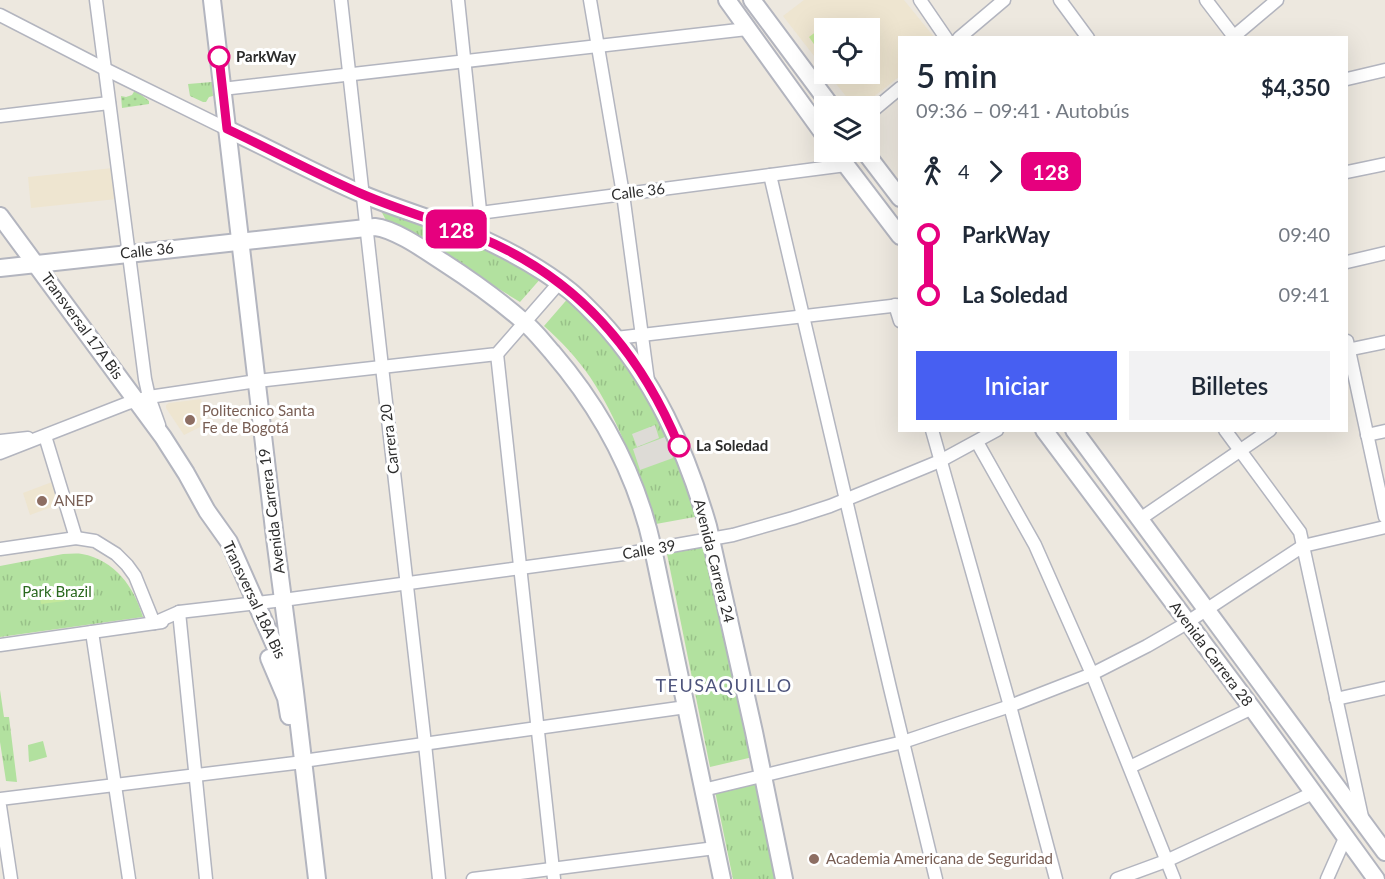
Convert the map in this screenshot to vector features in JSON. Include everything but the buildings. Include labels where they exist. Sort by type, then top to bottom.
[{"type":"main road","name":"Avenida Carrera 19","points":[[212,0],[283,600],[289,692],[317,879]]},
{"type":"main road","points":[[727,0],[814,121]]},
{"type":"main road","points":[[752,0],[824,96]]},
{"type":"main road","name":"Avenida Carrera 24","points":[[227,129],[363,194],[483,239],[533,264],[583,302],[616,338],[640,370],[679,443],[702,505],[784,879]]},
{"type":"main road","points":[[844,162],[898,233]]},
{"type":"main road","points":[[873,162],[898,195]]},
{"type":"main road","name":"Transversal 17A Bis","points":[[0,216],[143,399],[164,437]]},
{"type":"main road","name":"Calle 36","points":[[0,268],[375,226],[384,228],[434,256],[525,322]]},
{"type":"main road","points":[[525,322],[580,386],[620,453],[641,504],[653,549],[722,879]]},
{"type":"main road","name":"Avenida Carrera 28","points":[[1045,432],[1252,708],[1376,879]]},
{"type":"main road","name":"Avenida Carrera 28","points":[[1075,432],[1385,852]]},
{"type":"main road","name":"Transversal 18A Bis","points":[[164,437],[207,511],[253,607],[289,692]]},
{"type":"main road","name":"Avenida Carrera 19","points":[[299,762],[306,879]]},
{"type":"street","points":[[96,0],[129,253],[143,399]]},
{"type":"street","name":"Carrera 20","points":[[341,0],[439,879]]},
{"type":"street","points":[[458,0],[483,239]]},
{"type":"street","points":[[590,0],[623,194],[649,384]]},
{"type":"street","points":[[920,0],[945,36]]},
{"type":"street","points":[[961,36],[1004,0]]},
{"type":"street","points":[[1060,0],[1087,36]]},
{"type":"street","points":[[1206,0],[1233,36]]},
{"type":"street","points":[[1235,36],[1277,0]]},
{"type":"street","points":[[0,15],[227,129]]},
{"type":"street","points":[[222,89],[747,28]]},
{"type":"street","points":[[1348,79],[1385,70]]},
{"type":"street","points":[[880,105],[898,90]]},
{"type":"street","points":[[0,116],[110,104]]},
{"type":"street","name":"Calle 36","points":[[430,219],[770,175],[824,162]]},
{"type":"street","points":[[1348,172],[1385,164]]},
{"type":"street","points":[[770,175],[936,879]]},
{"type":"street","points":[[1348,262],[1385,254]]},
{"type":"street","points":[[1,447],[45,436],[143,399],[257,381],[497,354],[559,283]]},
{"type":"street","points":[[616,338],[898,305]]},
{"type":"street","points":[[1385,342],[1348,347],[1351,382],[1367,435],[1385,517]]},
{"type":"street","points":[[497,354],[553,874]]},
{"type":"street","points":[[1367,435],[1385,431]]},
{"type":"street","points":[[933,432],[1056,879]]},
{"type":"street","name":"Calle 39","points":[[0,645],[154,623],[180,616],[253,607],[283,600],[653,549],[745,532],[847,499],[940,461],[994,432]]},
{"type":"street","points":[[1226,432],[1300,532],[1363,821]]},
{"type":"street","points":[[1140,519],[1267,432]]},
{"type":"street","points":[[45,436],[76,538]]},
{"type":"street","points":[[977,442],[1035,545],[1092,675],[1174,879]]},
{"type":"street","points":[[703,790],[903,742],[1010,706],[1092,675],[1187,622],[1303,546],[1385,527]]},
{"type":"street","points":[[0,549],[76,538],[95,541],[127,565],[135,576],[154,623]]},
{"type":"street","points":[[180,616],[206,879]]},
{"type":"street","points":[[92,632],[129,879]]},
{"type":"street","points":[[1336,699],[1385,688]]},
{"type":"street","points":[[0,799],[299,762],[686,707]]},
{"type":"street","points":[[1130,767],[1252,708]]},
{"type":"street","points":[[1117,879],[1166,861],[1313,793]]},
{"type":"street","points":[[0,806],[10,879]]},
{"type":"street","points":[[1328,879],[1346,837]]},
{"type":"street","points":[[473,879],[553,874],[715,848]]},
{"type":"shaded area","points":[[804,0],[904,0],[933,36],[898,36],[898,78],[875,96],[846,96],[836,84],[880,84],[880,18],[814,18],[814,56],[783,16]]},
{"type":"shaded area","points":[[113,168],[117,199],[31,208],[28,177]]},
{"type":"shaded area","name":"Politecnico Santa Fe de Bogotá","points":[[201,399],[208,423],[184,435],[166,405]]},
{"type":"shaded area","points":[[655,425],[659,438],[637,447],[632,434]]},
{"type":"shaded area","points":[[665,437],[673,458],[640,470],[633,449]]},
{"type":"shaded area","name":"ANEP","points":[[52,482],[60,504],[30,515],[23,493]]},
{"type":"green space","points":[[814,33],[814,44],[809,37]]},
{"type":"green space","points":[[212,82],[213,96],[209,97],[206,102],[190,96],[188,84]]},
{"type":"green space","points":[[135,90],[149,101],[149,104],[122,108],[121,96],[132,95]]},
{"type":"green space","points":[[379,207],[485,244],[542,277],[520,302],[388,224]]},
{"type":"green space","points":[[570,296],[593,318],[657,403],[700,516],[656,524],[627,449],[601,394],[574,356],[544,326]]},
{"type":"green space","points":[[708,546],[753,757],[710,767],[667,554]]},
{"type":"green space","name":"Park Brazil","points":[[63,554],[94,557],[122,576],[134,595],[143,617],[0,637],[0,566]]},
{"type":"green space","points":[[63,587],[65,601],[41,604],[39,590]]},
{"type":"green space","points":[[0,690],[4,717],[9,717],[17,782],[6,781],[0,742]]},
{"type":"green space","points":[[43,741],[47,757],[29,762],[28,745]]},
{"type":"green space","points":[[758,781],[778,879],[733,879],[715,791]]},
{"type":"bus line","name":"128","points":[[219,57],[227,129],[363,194],[483,239],[548,274],[583,302],[616,338],[649,384],[667,417],[679,446]]},
{"type":"place","name":"ParkWay","points":[[219,57]]},
{"type":"place","name":"Politecnico Santa Fe de Bogotá","points":[[190,420]]},
{"type":"place","name":"La Soledad","points":[[679,446]]},
{"type":"place","name":"ANEP","points":[[42,501]]},
{"type":"place","name":"Academia Americana de Seguridad","points":[[814,859]]},
{"type":"district","name":"TEUSAQUILLO","points":[[724,686]]}]
